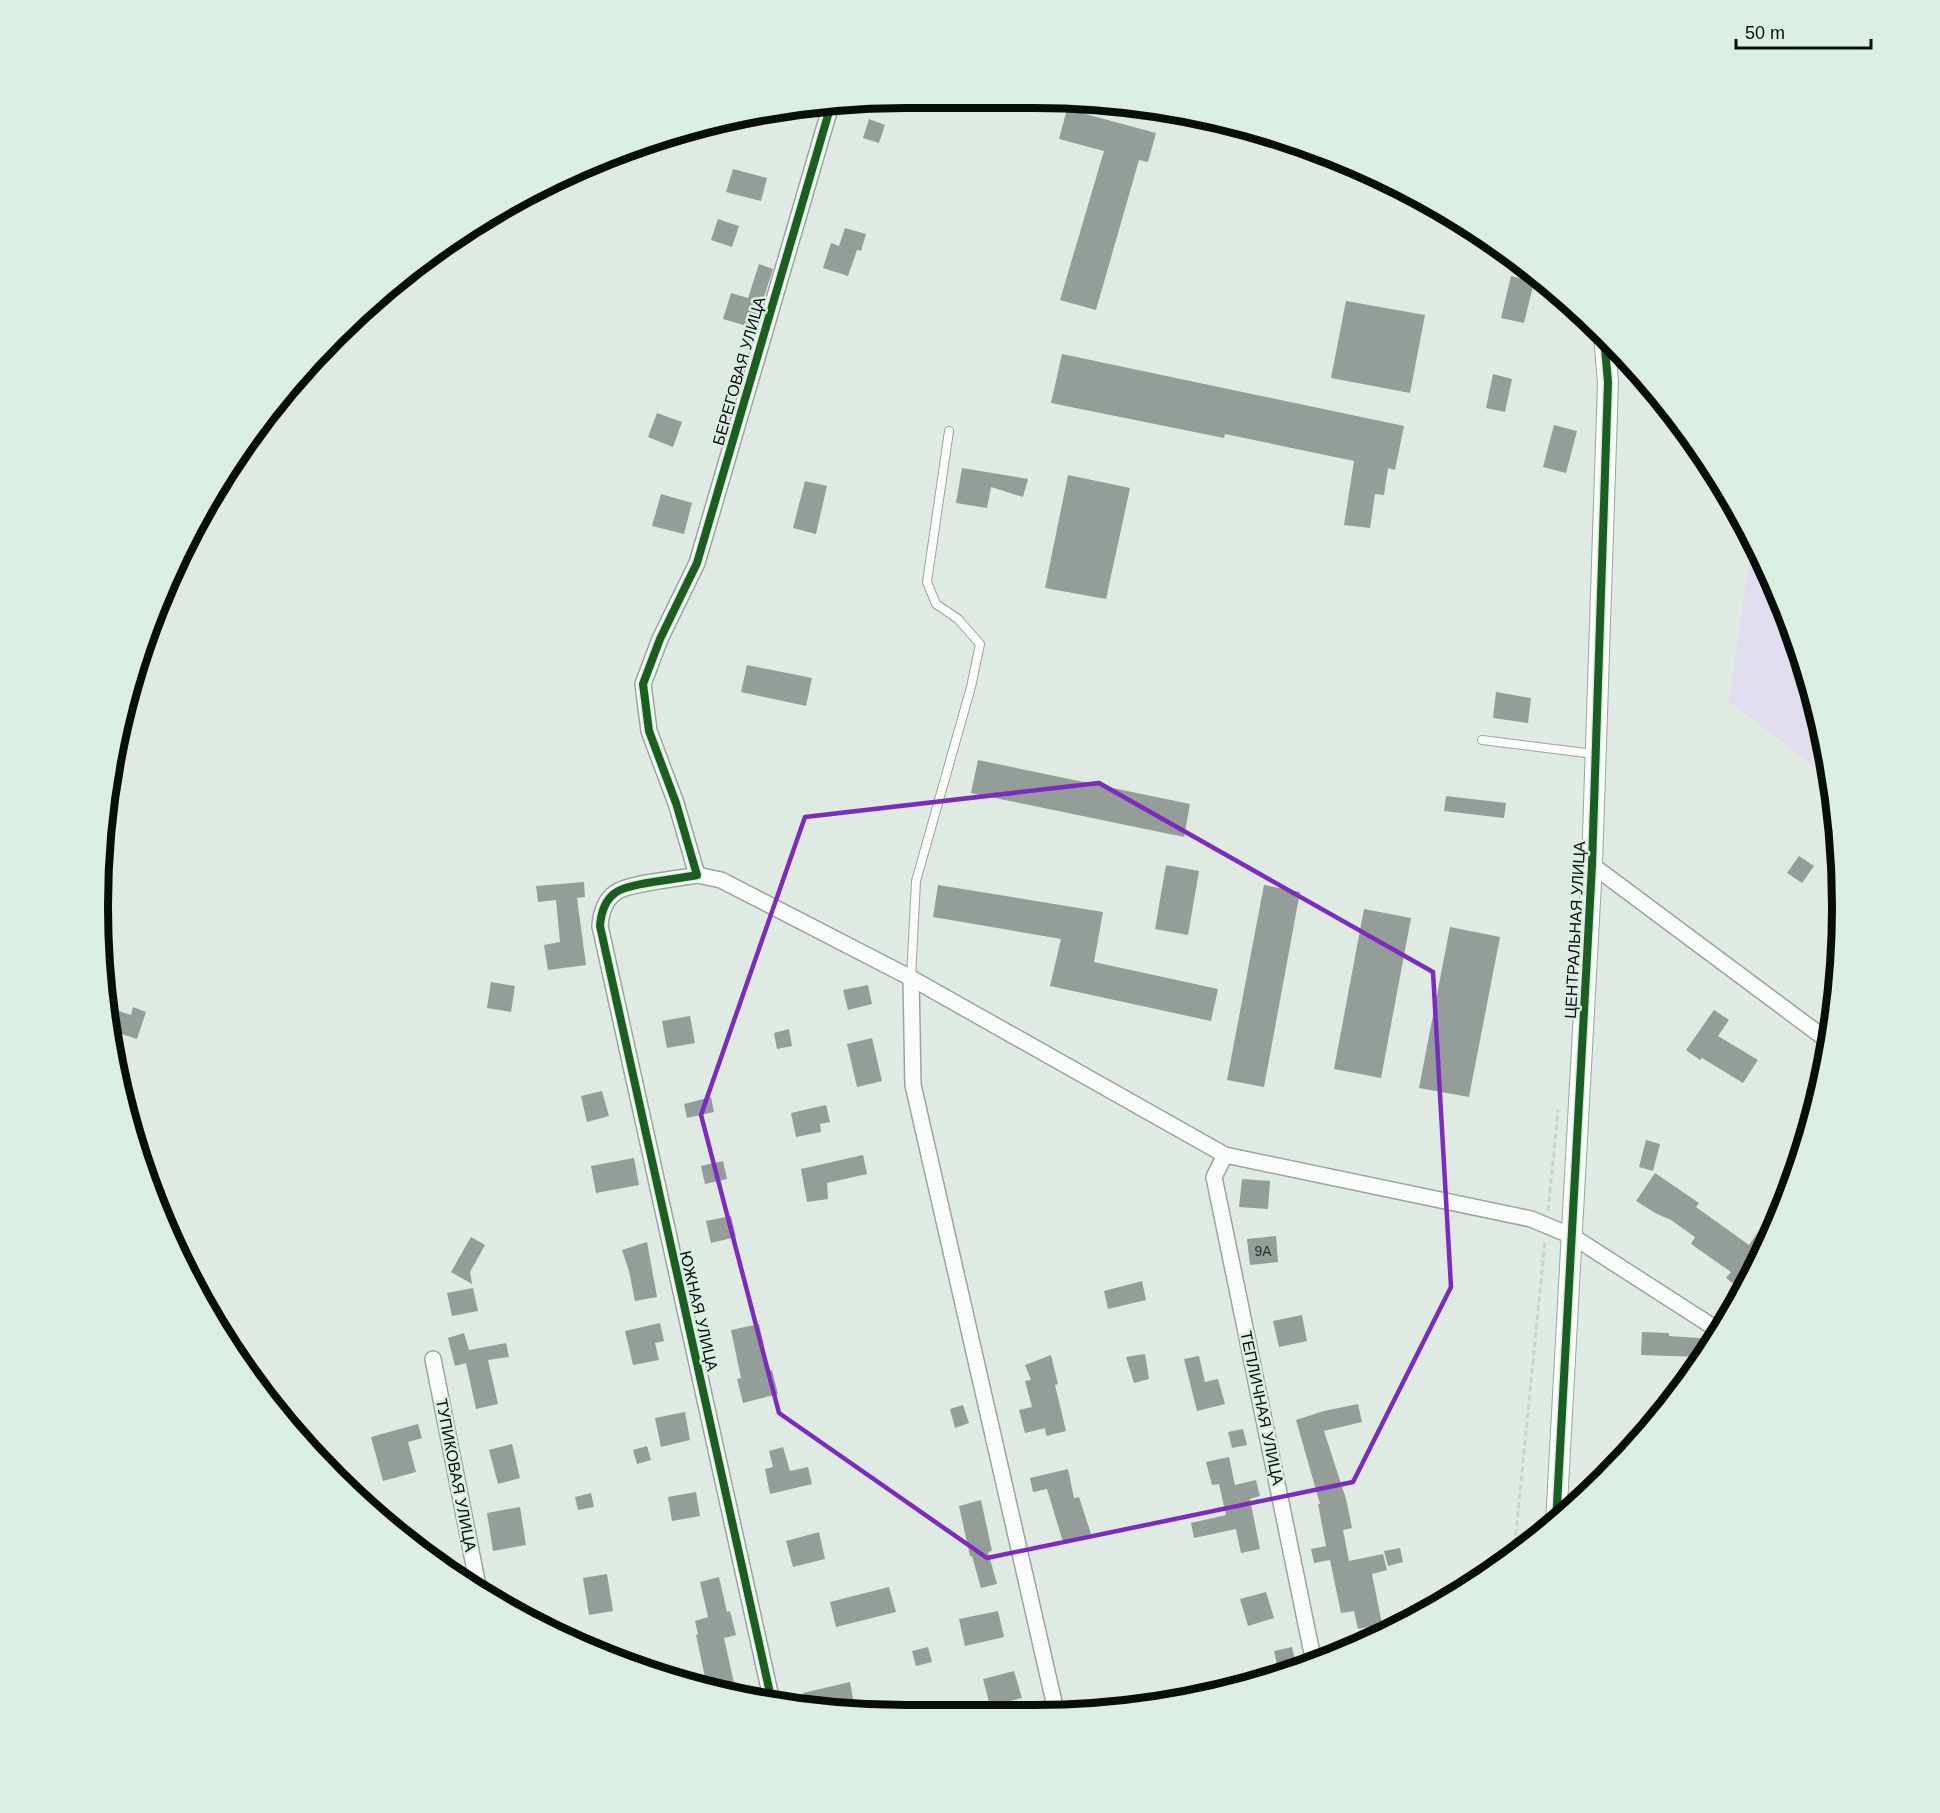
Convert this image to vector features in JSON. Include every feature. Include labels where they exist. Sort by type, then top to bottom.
[{"type":"street","name":"БЕРЕГОВАЯ УЛИЦА","points":[[697,876],[676,803],[649,731],[643,684],[660,639],[697,563],[829,112]]},
{"type":"street","name":"ЦЕНТРАЛЬНАЯ УЛИЦА","points":[[1557,1510],[1592,865],[1608,382],[1605,349]]},
{"type":"street","points":[[1592,865],[1821,1036]]},
{"type":"street","points":[[697,876],[721,880],[911,978],[1225,1155],[1531,1219],[1572,1236],[1712,1326]]},
{"type":"street","name":"ЮЖНАЯ УЛИЦА","points":[[697,876],[621,889],[607,900],[601,912],[600,926],[770,1693]]},
{"type":"street","points":[[911,978],[913,1085],[1054,1704]]},
{"type":"street","name":"ТЕПЛИЧНАЯ УЛИЦА","points":[[1225,1155],[1214,1178],[1312,1654]]},
{"type":"street","name":"ТУПИКОВАЯ УЛИЦА","points":[[433,1359],[477,1579]]},
{"type":"lane","points":[[911,978],[916,881],[971,687],[980,644],[958,619],[936,604],[927,582],[949,431]]},
{"type":"lane","points":[[1482,740],[1596,754]]},
{"type":"path","points":[[1515,1544],[1558,1107]]},
{"type":"highlighted area","points":[[1099,783],[1433,972],[1451,1287],[1353,1482],[987,1558],[779,1413],[701,1115],[805,817]]},
{"type":"shaded area","points":[[1750,553],[1790,650],[1805,700],[1820,772],[1729,701]]},
{"type":"building","points":[[1067,109],[1156,133],[1148,162],[1139,160],[1096,310],[1060,300],[1104,151],[1059,139]]},
{"type":"building","points":[[869,119],[885,125],[879,143],[863,138]]},
{"type":"building","points":[[733,169],[767,178],[761,201],[726,192]]},
{"type":"building","points":[[718,219],[739,226],[732,247],[711,240]]},
{"type":"building","points":[[845,228],[866,234],[861,251],[857,250],[848,276],[823,268],[831,243],[839,246]]},
{"type":"building","points":[[759,264],[773,269],[754,328],[723,319],[731,293],[748,298]]},
{"type":"building","points":[[1511,276],[1533,284],[1524,323],[1501,318]]},
{"type":"building","points":[[1346,301],[1425,315],[1410,393],[1331,378]]},
{"type":"building","points":[[1062,354],[1404,426],[1395,470],[1388,468],[1384,495],[1375,494],[1370,528],[1344,525],[1354,461],[1225,434],[1224,438],[1051,403]]},
{"type":"building","points":[[1493,374],[1512,379],[1505,412],[1486,408]]},
{"type":"building","points":[[657,413],[682,422],[673,447],[648,437]]},
{"type":"building","points":[[1554,425],[1577,431],[1566,473],[1543,467]]},
{"type":"building","points":[[962,468],[1028,479],[1023,497],[991,487],[987,508],[956,503]]},
{"type":"building","points":[[1068,475],[1130,488],[1106,599],[1045,588]]},
{"type":"building","points":[[805,481],[827,486],[816,534],[793,528]]},
{"type":"building","points":[[661,494],[692,503],[684,534],[652,526]]},
{"type":"building","points":[[747,665],[812,678],[806,706],[741,692]]},
{"type":"building","points":[[1496,692],[1531,698],[1528,723],[1493,718]]},
{"type":"building","points":[[978,760],[1190,804],[1184,837],[971,793]]},
{"type":"building","points":[[1446,796],[1506,803],[1504,818],[1444,811]]},
{"type":"building","points":[[1799,856],[1814,866],[1802,883],[1787,873]]},
{"type":"building","points":[[1166,865],[1199,871],[1188,935],[1155,929]]},
{"type":"building","points":[[584,882],[585,897],[577,898],[586,965],[548,970],[544,945],[560,942],[556,900],[538,902],[536,886]]},
{"type":"building","points":[[938,885],[1103,912],[1094,962],[1218,989],[1211,1021],[1050,986],[1061,939],[933,917]]},
{"type":"building","points":[[1264,885],[1300,892],[1264,1087],[1227,1080]]},
{"type":"building","points":[[1364,909],[1411,918],[1381,1078],[1334,1069]]},
{"type":"building","points":[[1450,927],[1500,937],[1469,1097],[1419,1088]]},
{"type":"building","points":[[491,982],[515,986],[511,1012],[487,1008]]},
{"type":"building","points":[[868,985],[872,1004],[848,1010],[843,990]]},
{"type":"building","points":[[133,1007],[146,1012],[137,1039],[118,1033],[115,1010],[131,1015]]},
{"type":"building","points":[[1714,1010],[1729,1020],[1718,1036],[1758,1060],[1743,1083],[1686,1050]]},
{"type":"building","points":[[690,1016],[695,1043],[667,1048],[662,1021]]},
{"type":"building","points":[[789,1029],[792,1046],[777,1049],[774,1033]]},
{"type":"building","points":[[872,1038],[882,1081],[857,1087],[847,1044]]},
{"type":"building","points":[[602,1091],[609,1116],[587,1122],[581,1096]]},
{"type":"building","points":[[711,1097],[714,1112],[687,1118],[684,1104]]},
{"type":"building","points":[[826,1105],[830,1122],[820,1124],[821,1132],[796,1137],[791,1113]]},
{"type":"building","points":[[1646,1140],[1660,1144],[1653,1171],[1639,1167]]},
{"type":"building","points":[[863,1155],[867,1174],[827,1183],[828,1199],[807,1202],[801,1169]]},
{"type":"building","points":[[634,1158],[639,1185],[596,1193],[591,1166]]},
{"type":"building","points":[[723,1161],[727,1179],[705,1184],[701,1166]]},
{"type":"building","points":[[1655,1173],[1699,1203],[1696,1207],[1749,1245],[1769,1216],[1736,1286],[1726,1278],[1731,1272],[1691,1244],[1695,1237],[1671,1220],[1636,1201]]},
{"type":"building","points":[[1242,1179],[1270,1181],[1268,1209],[1239,1207]]},
{"type":"building","points":[[731,1216],[736,1237],[711,1243],[706,1221]]},
{"type":"building","points":[[1276,1236],[1278,1262],[1250,1265],[1247,1239]]},
{"type":"building","points":[[471,1237],[485,1245],[470,1272],[472,1284],[451,1272]]},
{"type":"building","points":[[647,1242],[657,1297],[635,1301],[622,1250]]},
{"type":"building","points":[[1142,1281],[1146,1300],[1108,1309],[1104,1291]]},
{"type":"building","points":[[473,1288],[478,1311],[452,1316],[447,1293]]},
{"type":"building","points":[[1302,1315],[1307,1341],[1279,1347],[1273,1321]]},
{"type":"building","points":[[660,1323],[664,1341],[655,1343],[659,1360],[633,1365],[625,1331]]},
{"type":"building","points":[[759,1324],[769,1371],[772,1370],[778,1394],[743,1403],[737,1379],[741,1378],[731,1330]]},
{"type":"building","points":[[1642,1332],[1704,1338],[1692,1357],[1641,1355]]},
{"type":"building","points":[[464,1333],[469,1350],[506,1343],[509,1357],[488,1360],[498,1404],[476,1409],[466,1363],[455,1366],[448,1338]]},
{"type":"building","points":[[1145,1354],[1149,1379],[1134,1383],[1126,1357]]},
{"type":"building","points":[[1051,1355],[1058,1384],[1055,1385],[1066,1431],[1046,1436],[1045,1428],[1025,1433],[1019,1410],[1032,1407],[1025,1381],[1031,1380],[1025,1365]]},
{"type":"building","points":[[1199,1356],[1205,1382],[1218,1379],[1225,1404],[1197,1411],[1184,1359]]},
{"type":"building","points":[[1358,1404],[1362,1422],[1324,1431],[1346,1499],[1352,1528],[1343,1530],[1349,1561],[1383,1554],[1387,1570],[1372,1574],[1382,1624],[1358,1629],[1354,1611],[1341,1613],[1330,1560],[1314,1563],[1311,1549],[1326,1546],[1318,1504],[1320,1504],[1296,1420]]},
{"type":"building","points":[[963,1405],[969,1423],[955,1428],[950,1409]]},
{"type":"building","points":[[685,1412],[690,1440],[661,1447],[655,1418]]},
{"type":"building","points":[[418,1424],[422,1438],[408,1442],[416,1472],[383,1481],[371,1437]]},
{"type":"building","points":[[1243,1429],[1247,1445],[1232,1448],[1228,1432]]},
{"type":"building","points":[[512,1444],[520,1478],[498,1484],[489,1450]]},
{"type":"building","points":[[647,1446],[651,1460],[637,1464],[633,1450]]},
{"type":"building","points":[[783,1447],[790,1471],[808,1467],[812,1484],[770,1494],[765,1469],[773,1467],[769,1451]]},
{"type":"building","points":[[1229,1457],[1235,1485],[1256,1480],[1260,1496],[1250,1499],[1260,1549],[1241,1553],[1236,1529],[1194,1538],[1191,1523],[1226,1515],[1219,1484],[1212,1485],[1206,1462]]},
{"type":"building","points":[[1068,1469],[1074,1498],[1079,1497],[1091,1534],[1063,1542],[1047,1489],[1033,1492],[1030,1478]]},
{"type":"building","points":[[696,1492],[700,1516],[672,1521],[668,1497]]},
{"type":"building","points":[[591,1493],[594,1507],[578,1510],[575,1497]]},
{"type":"building","points":[[981,1500],[992,1551],[988,1552],[997,1584],[981,1588],[972,1556],[970,1556],[959,1506]]},
{"type":"building","points":[[520,1507],[526,1545],[493,1551],[487,1513]]},
{"type":"building","points":[[819,1532],[825,1559],[793,1567],[786,1541]]},
{"type":"building","points":[[1400,1548],[1403,1562],[1388,1566],[1384,1551]]},
{"type":"building","points":[[607,1574],[613,1611],[589,1615],[583,1578]]},
{"type":"building","points":[[719,1577],[727,1612],[730,1611],[736,1635],[724,1638],[734,1683],[727,1684],[705,1679],[695,1621],[708,1617],[700,1582]]},
{"type":"building","points":[[889,1587],[896,1612],[836,1627],[830,1602]]},
{"type":"building","points":[[1266,1592],[1274,1618],[1248,1626],[1240,1599]]},
{"type":"building","points":[[998,1611],[1004,1637],[965,1646],[959,1619]]},
{"type":"building","points":[[928,1647],[932,1662],[916,1666],[912,1651]]},
{"type":"building","points":[[1292,1647],[1295,1661],[1278,1667],[1274,1651]]},
{"type":"building","points":[[1014,1671],[1022,1698],[990,1705],[983,1679]]},
{"type":"building","points":[[850,1682],[854,1703],[804,1698],[803,1693]]},
{"type":"cycle path","points":[[770,1693],[600,926],[602,912],[615,893],[641,884],[697,875],[676,803],[649,731],[643,684],[660,639],[697,563],[829,112]]},
{"type":"cycle path","points":[[1557,1510],[1592,865],[1608,382],[1605,350]]}]
